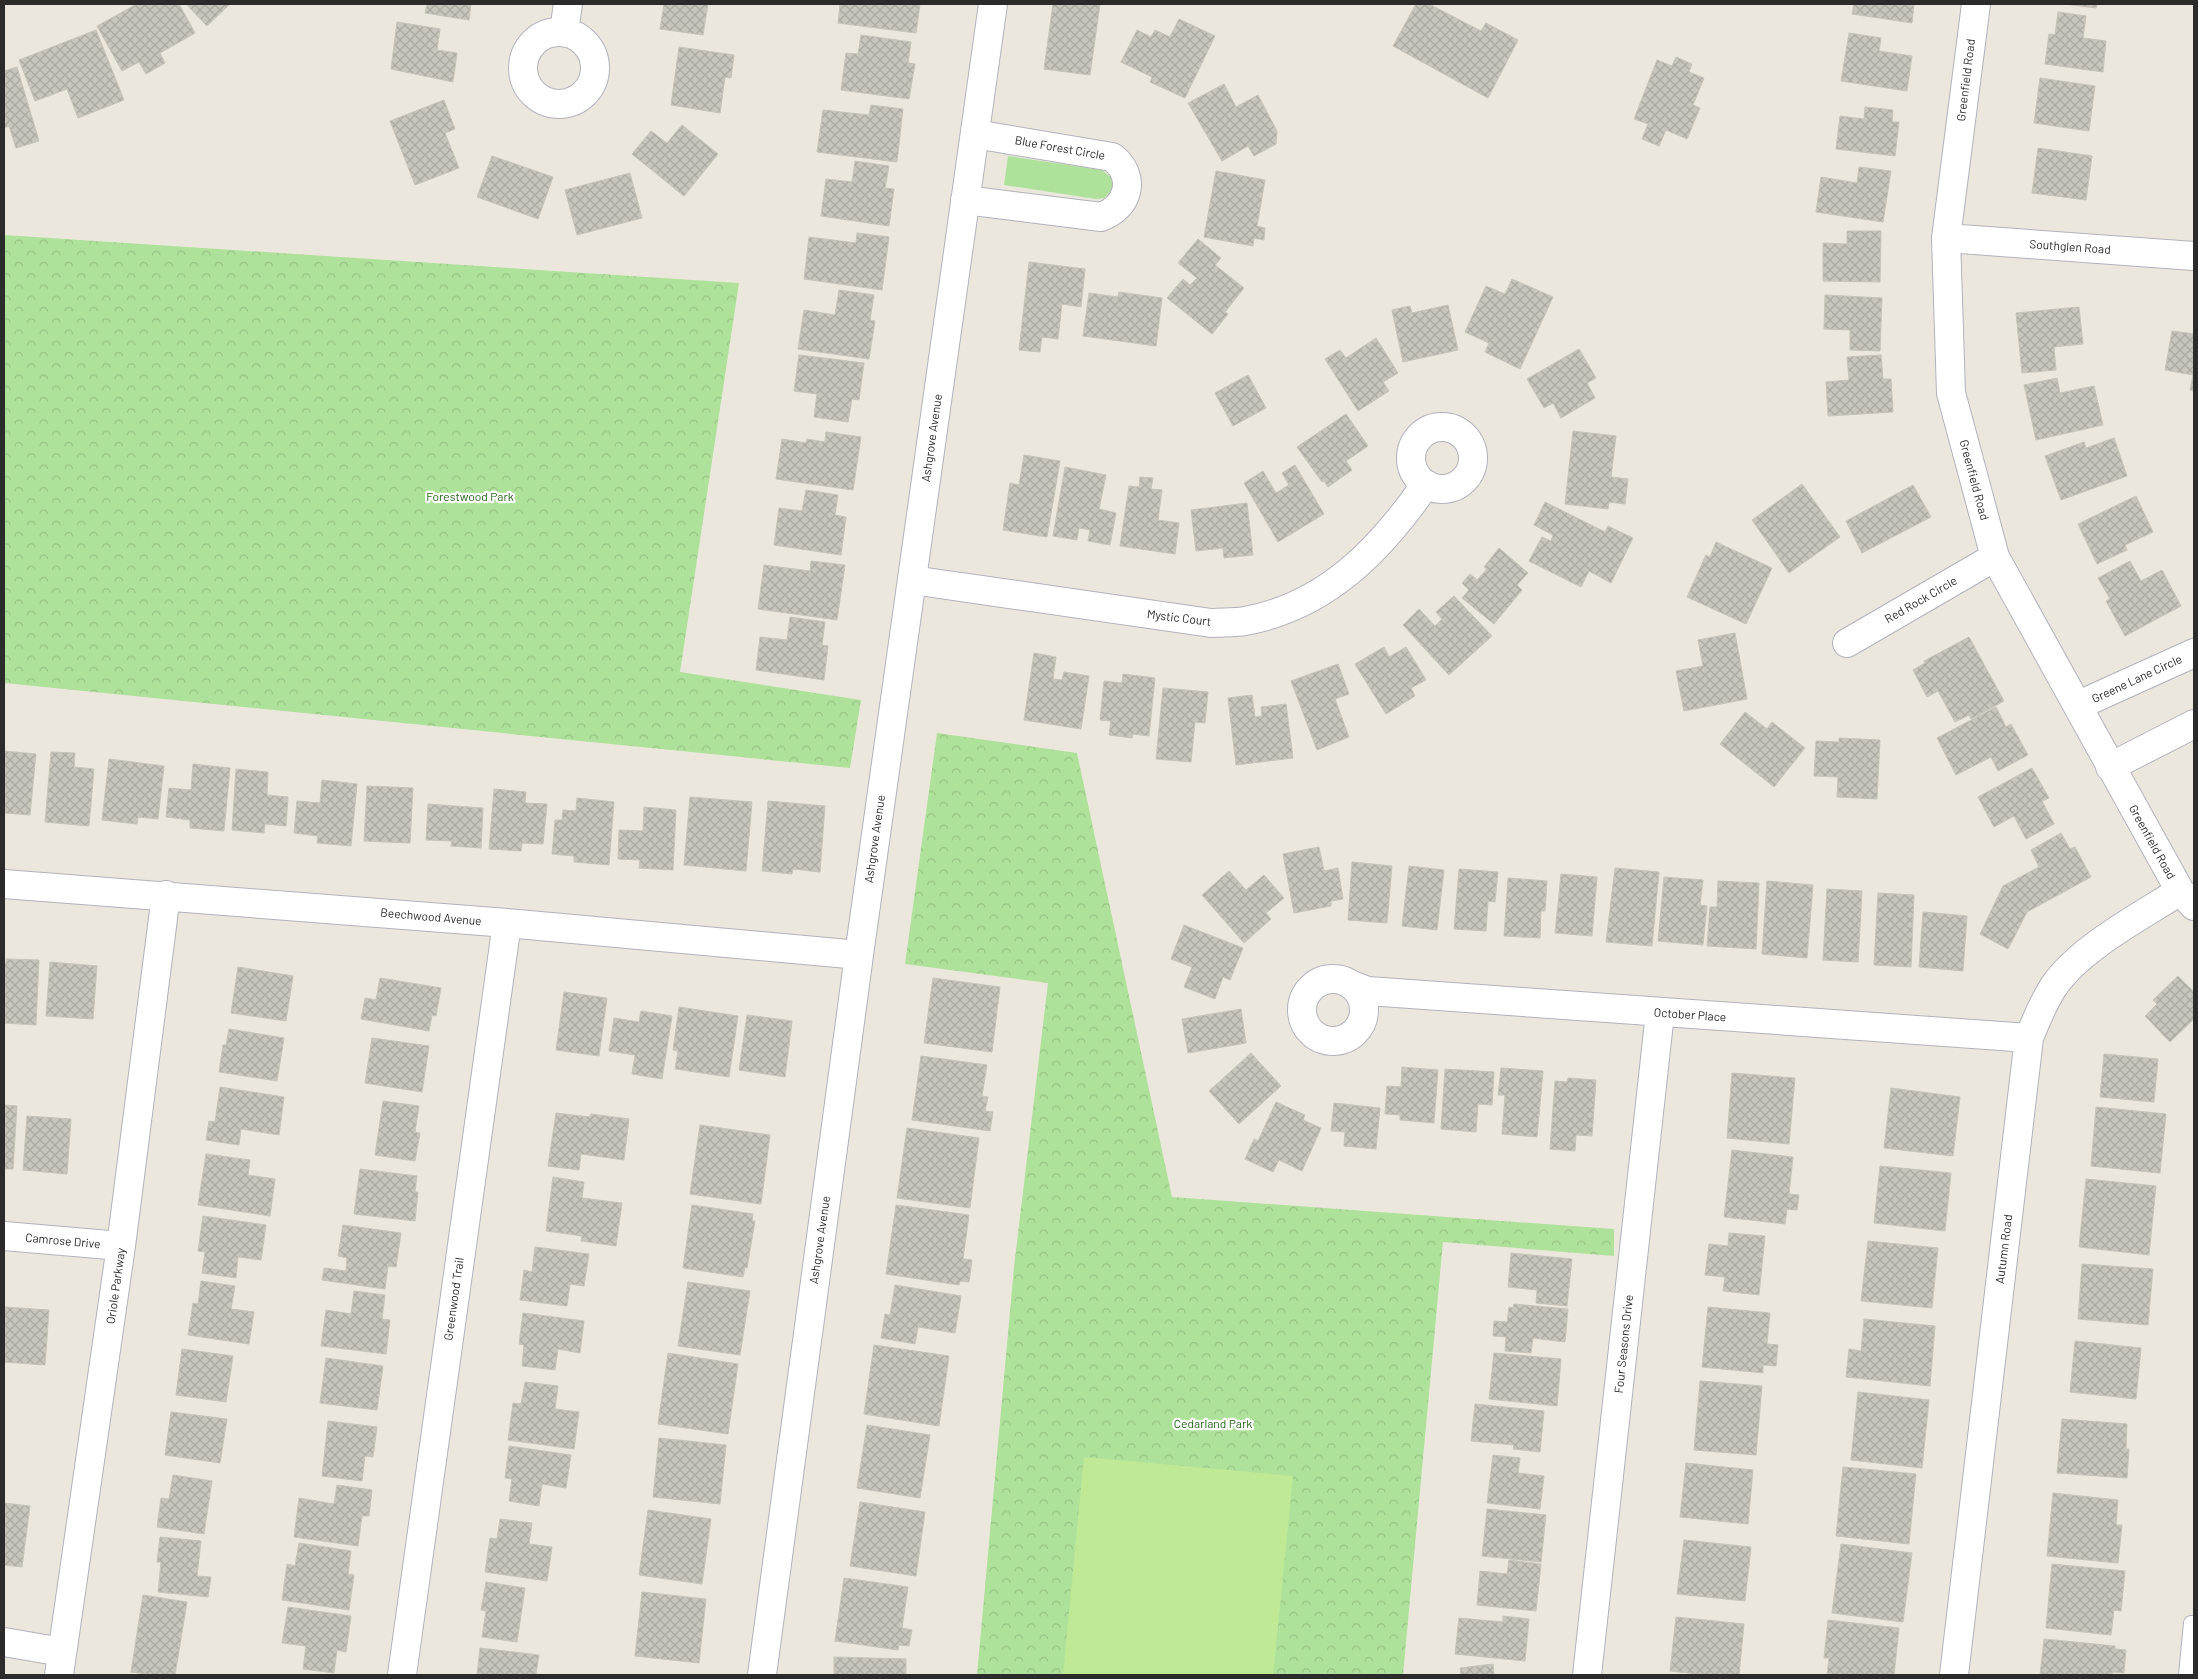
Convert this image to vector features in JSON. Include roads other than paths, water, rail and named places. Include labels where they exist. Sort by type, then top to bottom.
[{"type":"street","points":[[564,32],[568,4]]},
{"type":"street","name":"Ashgrove Avenue","points":[[762,1675],[764,1642],[993,4]]},
{"type":"street","name":"Greenfield Road","points":[[1976,4],[1946,238],[1951,393],[1995,557],[2079,705],[2110,767],[2187,898]]},
{"type":"street","name":"Blue Forest Circle","points":[[965,200],[1101,217],[1117,208],[1126,190],[1124,170],[1112,157],[975,134]]},
{"type":"street","name":"Southglen Road","points":[[1946,238],[2194,256]]},
{"type":"street","name":"Mystic Court","points":[[912,580],[1211,623],[1245,621],[1307,600],[1338,581],[1366,557],[1411,505],[1426,484]]},
{"type":"street","name":"Red Rock Circle","points":[[1847,643],[1995,557]]},
{"type":"street","name":"Greene Lane Circle","points":[[2079,705],[2194,653]]},
{"type":"street","points":[[2110,767],[2194,724]]},
{"type":"street","name":"Beechwood Avenue","points":[[4,884],[166,895],[507,923],[859,955]]},
{"type":"street","name":"Oriole Parkway","points":[[61,1664],[121,1246],[166,895]]},
{"type":"street","name":"Autumn Road","points":[[1954,1675],[2029,1038],[2040,1010],[2055,984],[2081,959],[2109,937],[2187,898]]},
{"type":"street","name":"Greenwood Trail","points":[[402,1675],[507,923]]},
{"type":"street","name":"October Place","points":[[1352,985],[1368,991],[2029,1038]]},
{"type":"street","name":"Four Seasons Drive","points":[[1587,1675],[1660,1013]]},
{"type":"street","name":"Camrose Drive","points":[[4,1236],[121,1246]]},
{"type":"street","points":[[4,1642],[61,1664]]},
{"type":"lane","points":[[2186,1675],[2191,1623],[2194,1623]]},
{"type":"park label","name":"Forestwood Park","points":[[470,497]]},
{"type":"park label","name":"Cedarland Park","points":[[1213,1424]]}]
